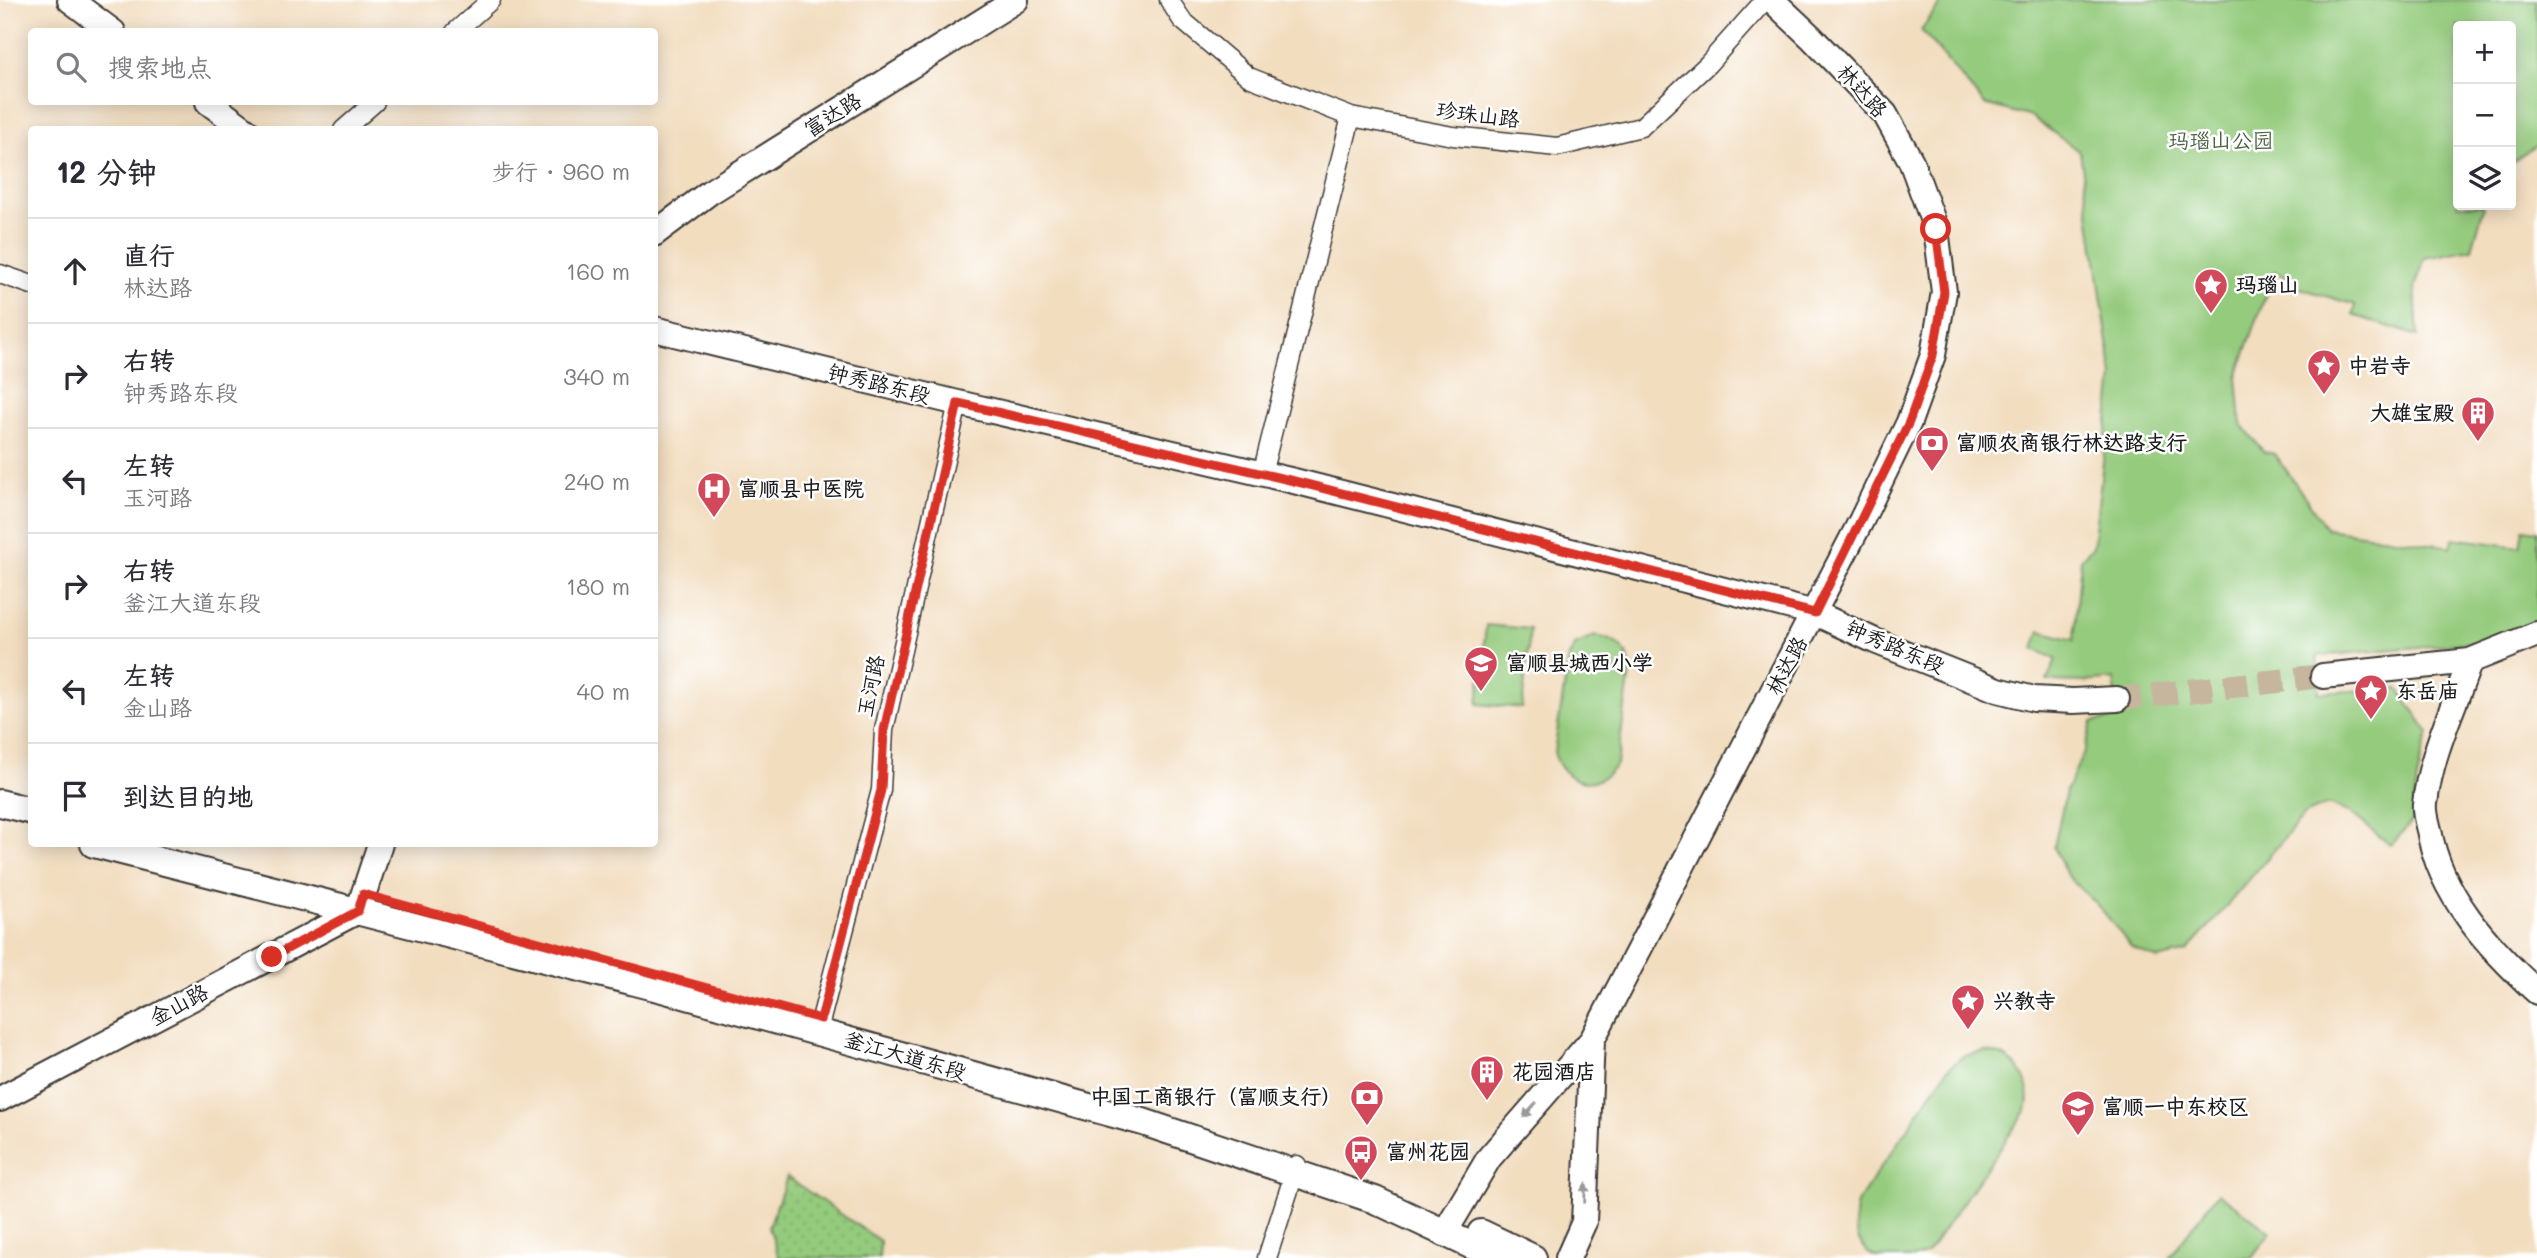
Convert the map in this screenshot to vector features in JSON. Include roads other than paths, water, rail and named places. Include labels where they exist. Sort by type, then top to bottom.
[{"type":"main road","points":[[0,803],[28,810]]},
{"type":"main road","points":[[0,819],[28,826]]},
{"type":"main road","name":"釜江大道东段","points":[[108,847],[361,903],[821,1019],[1146,1110],[1296,1167]]},
{"type":"main road","name":"釜江大道东段","points":[[169,847],[662,989],[1378,1188],[1448,1225],[1498,1258]]},
{"type":"main road","name":"釜江大道东段","points":[[1448,1225],[1533,1258]]},
{"type":"street","points":[[70,0],[108,28]]},
{"type":"street","points":[[460,28],[491,0]]},
{"type":"street","name":"富达路","points":[[658,231],[710,192],[1016,0]]},
{"type":"street","name":"珍珠山路","points":[[1169,0],[1182,20],[1249,77],[1351,117],[1453,136],[1557,147],[1641,127],[1708,64],[1765,0]]},
{"type":"street","name":"林达路","points":[[1592,1040],[1815,613],[1909,422],[1933,355],[1944,292],[1936,229],[1911,160],[1885,114],[1772,0]]},
{"type":"street","points":[[212,105],[241,126]]},
{"type":"street","points":[[348,126],[372,105]]},
{"type":"street","points":[[1262,474],[1351,117]]},
{"type":"street","points":[[0,274],[28,284]]},
{"type":"street","name":"钟秀路东段","points":[[658,330],[1262,474],[1815,613],[1875,641],[1998,690],[2034,699],[2117,699]]},
{"type":"street","name":"玉河路","points":[[821,1019],[881,790],[884,730],[958,403]]},
{"type":"street","points":[[2323,676],[2470,661],[2537,634]]},
{"type":"street","points":[[2470,661],[2431,771],[2425,807],[2432,847],[2446,883],[2473,924],[2505,963],[2537,992]]},
{"type":"street","points":[[361,903],[379,847]]},
{"type":"street","name":"金山路","points":[[0,1099],[361,903]]},
{"type":"street","points":[[1448,1225],[1489,1157],[1592,1040]]},
{"type":"street","points":[[1568,1258],[1584,1222],[1592,1040]]},
{"type":"street","points":[[1267,1258],[1296,1167]]},
{"type":"tunnel","points":[[2117,699],[2323,676]]},
{"type":"place","name":"玛瑙山","points":[[2211,315]]},
{"type":"place","name":"中岩寺","points":[[2324,396]]},
{"type":"place","name":"大雄宝殿","points":[[2478,443]]},
{"type":"place","name":"富顺农商银行林达路支行","points":[[1932,473]]},
{"type":"place","name":"富顺县中医院","points":[[714,519]]},
{"type":"place","name":"富顺县城西小学","points":[[1481,693]]},
{"type":"place","name":"东岳庙","points":[[2371,721]]},
{"type":"place","name":"兴教寺","points":[[1968,1031]]},
{"type":"place","name":"花园酒店","points":[[1487,1102]]},
{"type":"place","name":"中国工商银行（富顺支行）","points":[[1367,1127]]},
{"type":"place","name":"富顺一中东校区","points":[[2078,1137]]},
{"type":"place","name":"富州花园","points":[[1361,1182]]},
{"type":"park label","name":"玛瑙山公园","points":[[2221,141]]}]
